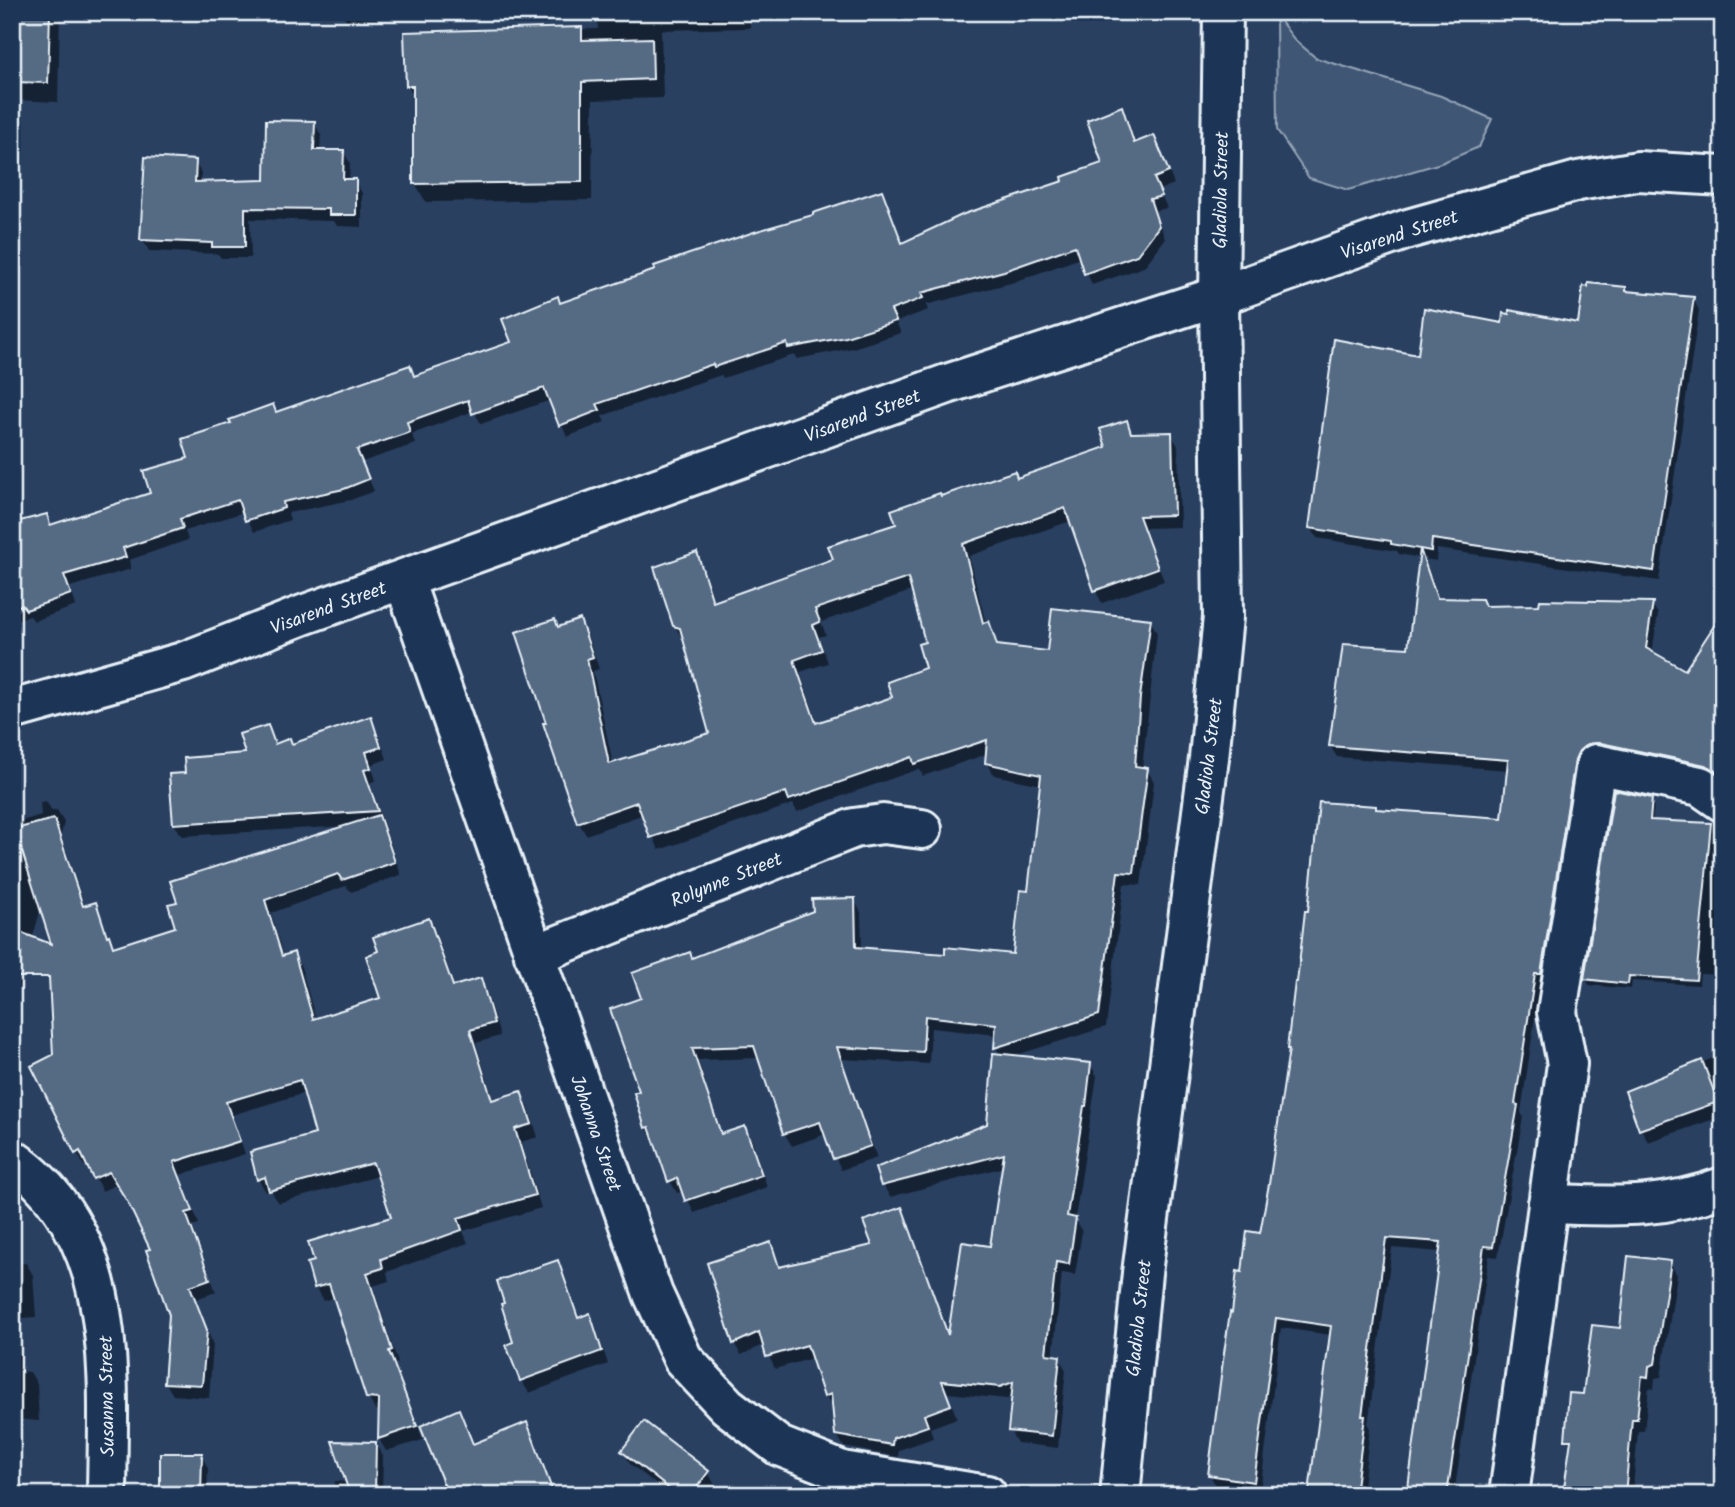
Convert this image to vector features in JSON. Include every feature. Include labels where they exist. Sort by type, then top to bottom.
[{"type":"street","name":"Gladiola Street","points":[[1120,1495],[1142,1273],[1209,758],[1223,617],[1219,296],[1223,12]]},
{"type":"street","name":"Visarend Street","points":[[12,710],[183,662],[303,615],[947,384],[1219,296],[1408,229],[1578,181],[1637,170],[1723,176]]},
{"type":"street","name":"Johanna Street","points":[[404,580],[653,1294],[683,1359],[727,1406],[779,1446],[842,1471],[987,1495]]},
{"type":"street","points":[[1509,1495],[1567,1064],[1557,1013],[1596,764],[1700,786],[1723,802]]},
{"type":"street","name":"Rolynne Street","points":[[534,955],[854,828],[883,824],[922,830]]},
{"type":"street","name":"Susanna Street","points":[[12,1159],[32,1173],[61,1208],[86,1253],[103,1310],[109,1371],[107,1495]]},
{"type":"street","points":[[1548,1204],[1631,1207],[1664,1204],[1700,1196],[1723,1187]]},
{"type":"shaded area","points":[[1276,15],[1294,39],[1316,58],[1441,96],[1492,119],[1479,147],[1441,163],[1348,190],[1309,178],[1277,130]]},
{"type":"building","points":[[12,12],[50,12],[48,83],[12,82]]},
{"type":"building","points":[[582,27],[582,40],[652,38],[653,79],[582,82],[582,182],[413,184],[413,86],[406,86],[404,32]]},
{"type":"building","points":[[1122,106],[1134,143],[1154,135],[1169,172],[1154,178],[1162,196],[1150,199],[1159,226],[1137,255],[1084,274],[1075,246],[1004,271],[921,293],[923,298],[891,310],[896,321],[846,337],[788,348],[787,343],[714,367],[713,364],[597,404],[600,410],[559,426],[544,388],[472,414],[468,400],[407,422],[410,432],[357,450],[369,479],[344,489],[283,502],[284,508],[245,521],[238,500],[180,519],[183,528],[123,548],[126,557],[64,575],[71,594],[26,610],[22,605],[12,608],[12,523],[47,514],[50,525],[150,493],[143,471],[188,458],[182,439],[231,423],[229,420],[273,404],[276,412],[410,365],[414,376],[511,342],[502,319],[558,296],[560,303],[655,270],[654,266],[882,190],[902,243],[964,214],[1063,181],[1062,177],[1102,163],[1087,120]]},
{"type":"building","points":[[266,120],[315,121],[314,150],[344,150],[343,179],[356,179],[356,215],[329,215],[329,209],[245,208],[245,247],[212,247],[212,243],[140,240],[145,157],[196,160],[195,182],[265,180]]},
{"type":"building","points":[[1588,283],[1626,287],[1626,291],[1694,297],[1654,571],[1432,539],[1431,551],[1391,544],[1391,541],[1309,528],[1334,339],[1418,355],[1424,308],[1502,323],[1503,313],[1509,314],[1509,310],[1578,323],[1583,286],[1588,287]]},
{"type":"building","points":[[1127,420],[1131,433],[1172,432],[1174,515],[1139,516],[1158,568],[1094,591],[1065,508],[963,544],[983,623],[989,621],[997,645],[1047,651],[1052,608],[1151,619],[1140,697],[1135,766],[1148,768],[1134,873],[1118,872],[1099,1015],[994,1048],[996,1024],[925,1016],[923,1052],[837,1047],[871,1146],[833,1159],[820,1122],[783,1134],[754,1046],[692,1048],[721,1134],[745,1126],[762,1175],[685,1201],[677,1178],[668,1182],[649,1127],[645,1128],[634,1093],[639,1091],[610,1009],[641,998],[632,973],[690,952],[692,958],[813,911],[812,899],[855,898],[856,947],[945,954],[945,947],[1013,954],[1020,890],[1028,891],[1041,775],[985,763],[987,740],[914,764],[912,757],[789,800],[786,792],[650,838],[637,802],[577,823],[516,632],[555,619],[558,627],[580,619],[593,657],[587,659],[609,764],[709,733],[680,628],[673,626],[654,567],[697,552],[713,602],[833,559],[828,546],[896,524],[891,510],[1015,471],[1017,478],[1106,447],[1100,429]],"holes":[[[908,578],[925,642],[918,644],[925,668],[887,682],[892,697],[816,723],[794,660],[822,650],[813,625],[820,622],[815,609]]]},
{"type":"building","points":[[1420,549],[1437,598],[1482,599],[1485,606],[1539,605],[1540,600],[1653,602],[1646,648],[1685,670],[1723,612],[1723,775],[1705,765],[1601,743],[1588,744],[1579,751],[1575,760],[1541,974],[1535,974],[1515,1104],[1518,1105],[1493,1247],[1484,1246],[1447,1495],[1407,1495],[1441,1242],[1386,1238],[1362,1416],[1365,1416],[1355,1495],[1309,1492],[1331,1326],[1276,1318],[1254,1482],[1208,1475],[1237,1271],[1242,1272],[1247,1231],[1260,1233],[1269,1184],[1289,1049],[1305,911],[1308,911],[1319,802],[1502,818],[1508,760],[1329,746],[1343,644],[1408,648]]},
{"type":"building","points":[[371,716],[381,747],[366,752],[371,768],[364,770],[378,811],[173,824],[169,774],[185,773],[184,758],[245,753],[239,734],[268,725],[275,744],[290,738],[292,744]]},
{"type":"building","points":[[1614,790],[1652,798],[1650,820],[1711,823],[1696,980],[1629,976],[1628,984],[1584,979]]},
{"type":"building","points":[[379,815],[395,862],[342,880],[338,874],[265,900],[282,956],[294,952],[313,1019],[380,998],[366,956],[378,951],[373,937],[429,918],[453,986],[481,978],[494,1023],[470,1030],[492,1100],[521,1091],[532,1124],[515,1129],[535,1195],[458,1218],[462,1230],[381,1259],[383,1268],[367,1273],[392,1350],[389,1351],[417,1426],[378,1439],[379,1399],[366,1398],[329,1284],[314,1288],[307,1263],[314,1261],[308,1242],[391,1217],[373,1163],[269,1191],[265,1177],[257,1180],[250,1152],[315,1134],[300,1080],[226,1102],[240,1141],[174,1162],[193,1211],[186,1213],[210,1279],[190,1286],[207,1330],[202,1385],[164,1383],[169,1315],[146,1250],[150,1249],[128,1203],[109,1172],[93,1179],[80,1151],[75,1154],[31,1066],[53,1055],[49,977],[12,977],[12,929],[51,944],[15,829],[54,819],[83,906],[96,902],[113,947],[175,927],[168,904],[177,902],[170,881]]},
{"type":"building","points":[[993,1053],[1091,1063],[1067,1216],[1076,1218],[1069,1264],[1056,1262],[1046,1354],[1060,1356],[1052,1436],[1008,1431],[1013,1382],[1000,1387],[942,1381],[951,1405],[924,1415],[928,1426],[893,1438],[892,1445],[835,1435],[831,1394],[824,1397],[807,1345],[766,1357],[759,1332],[733,1344],[707,1263],[771,1242],[779,1267],[872,1245],[863,1221],[902,1207],[948,1335],[962,1242],[990,1246],[1004,1154],[881,1186],[875,1168],[987,1124]]},
{"type":"building","points":[[1702,1060],[1718,1102],[1639,1130],[1625,1091]]},
{"type":"building","points":[[1628,1256],[1671,1261],[1655,1364],[1649,1366],[1648,1377],[1642,1376],[1637,1419],[1632,1419],[1625,1495],[1563,1495],[1571,1440],[1565,1440],[1569,1393],[1583,1394],[1592,1325],[1620,1328]]},
{"type":"building","points":[[558,1260],[578,1318],[590,1313],[602,1351],[520,1381],[506,1345],[513,1342],[497,1281]]},
{"type":"building","points":[[459,1409],[473,1444],[527,1422],[554,1495],[448,1495],[420,1426]]},
{"type":"building","points":[[644,1421],[709,1471],[691,1495],[677,1495],[621,1451]]},
{"type":"building","points":[[332,1441],[376,1442],[375,1495],[350,1495]]},
{"type":"building","points":[[160,1453],[202,1453],[201,1495],[160,1495]]}]
